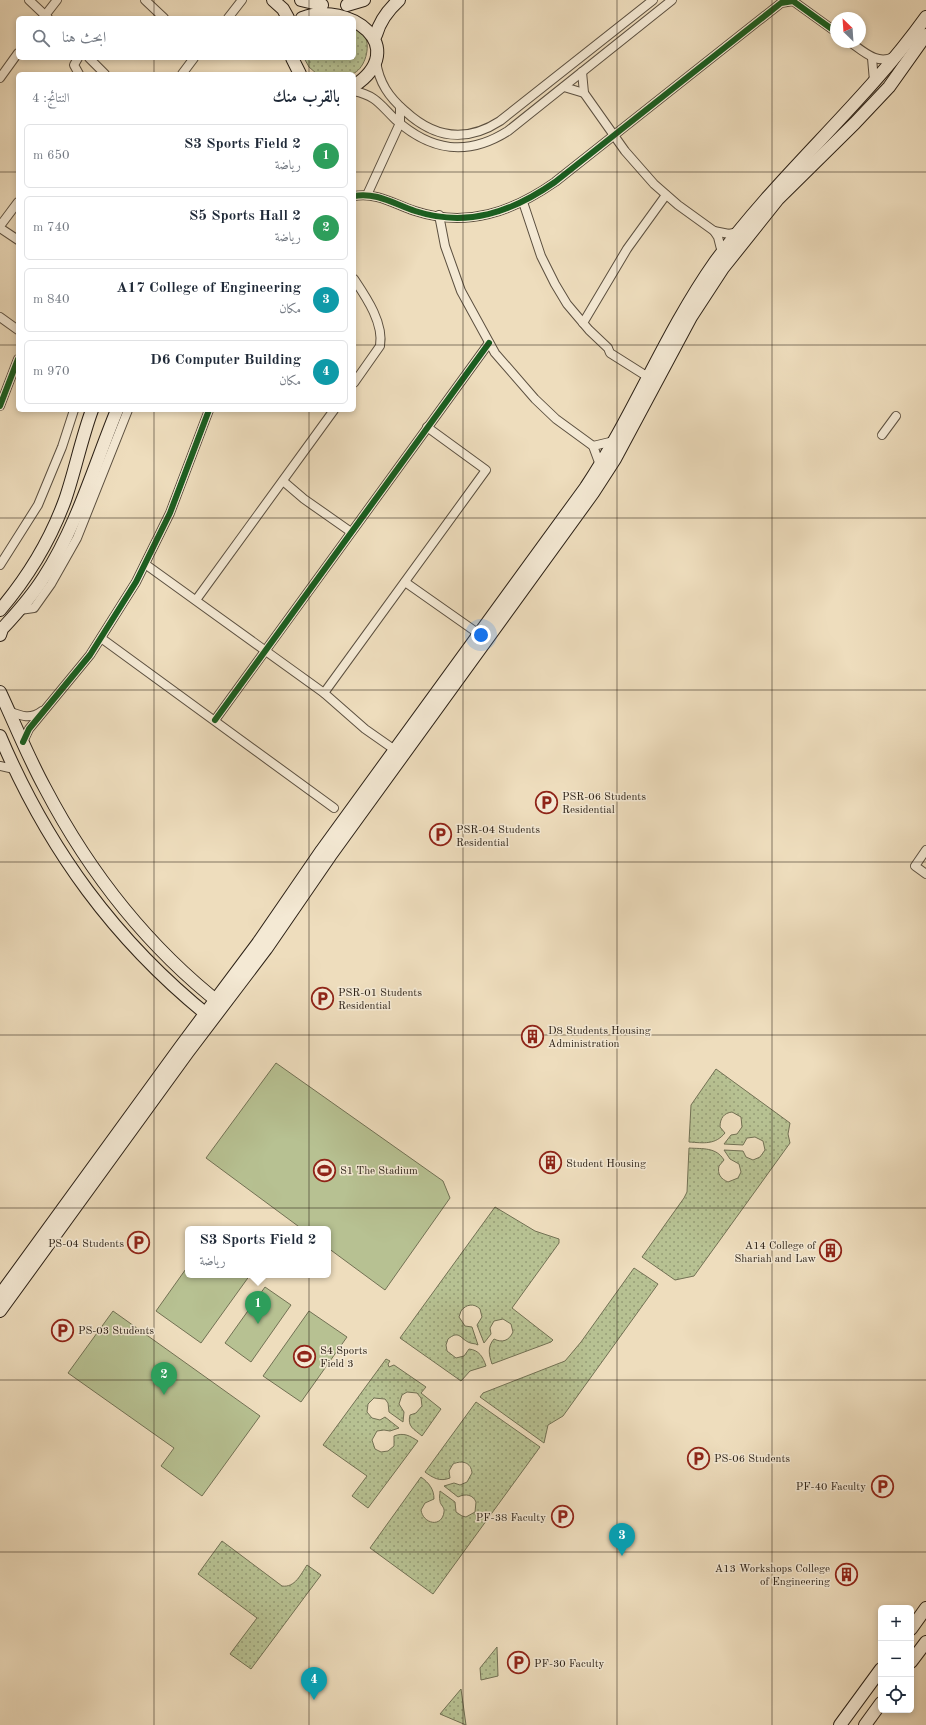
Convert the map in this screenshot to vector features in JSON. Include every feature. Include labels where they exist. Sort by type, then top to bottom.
[{"type":"main road","points":[[273,0],[283,9],[287,16]]},
{"type":"main road","points":[[301,0],[322,5]]},
{"type":"main road","points":[[348,6],[364,0]]},
{"type":"main road","points":[[376,35],[380,22],[385,14],[399,0]]},
{"type":"main road","points":[[304,16],[314,8],[331,4],[348,6],[359,11],[368,20],[376,35],[378,43],[376,60],[367,75],[356,84]]},
{"type":"main road","points":[[220,1003],[258,943],[600,465],[683,312],[722,253],[771,192],[898,55],[926,17]]},
{"type":"main road","points":[[0,1295],[220,1003],[593,492],[615,459],[691,317],[723,268],[778,199],[889,87],[926,35]]},
{"type":"main road","points":[[0,610],[30,571],[50,536],[65,499],[91,412]]},
{"type":"main road","points":[[0,635],[2,629],[20,610],[44,577],[63,542],[116,412]]},
{"type":"main road","points":[[0,692],[42,783],[63,822],[111,892],[169,958],[220,1003]]},
{"type":"main road","points":[[1,742],[14,769],[57,847],[96,904],[156,970],[209,1016]]},
{"type":"main road","points":[[0,1311],[209,1016]]},
{"type":"main road","points":[[914,1625],[926,1608]]},
{"type":"main road","points":[[914,1658],[926,1642]]},
{"type":"main road","points":[[862,1725],[844,1721],[878,1673]]},
{"type":"main road","points":[[865,1725],[878,1707]]},
{"type":"street","points":[[29,0],[44,16]]},
{"type":"street","points":[[46,16],[57,0]]},
{"type":"street","points":[[145,0],[162,16]]},
{"type":"street","points":[[376,60],[377,72],[386,92],[400,107],[422,125],[454,135],[479,132],[500,121],[653,0]]},
{"type":"street","points":[[356,92],[376,98],[400,123],[415,135],[436,144],[460,147],[483,144],[508,131],[672,0]]},
{"type":"street","points":[[230,16],[244,1]]},
{"type":"street","points":[[356,196],[367,195],[386,199],[415,211],[439,215],[462,217],[481,216],[507,210],[555,182],[782,1],[793,2],[830,28]]},
{"type":"street","points":[[858,48],[872,58],[887,60],[898,55]]},
{"type":"street","points":[[0,78],[16,56]]},
{"type":"street","points":[[872,58],[875,72],[874,82]]},
{"type":"street","points":[[77,60],[74,65],[78,72]]},
{"type":"street","points":[[91,60],[103,72]]},
{"type":"street","points":[[184,72],[192,60]]},
{"type":"street","points":[[582,72],[584,93],[614,135],[654,184],[666,195],[714,231],[718,237],[722,253]]},
{"type":"street","points":[[564,87],[584,93]]},
{"type":"street","points":[[367,195],[400,123],[400,107]]},
{"type":"street","points":[[583,323],[626,249],[666,195]]},
{"type":"street","points":[[523,202],[540,256],[567,304],[583,323],[608,348],[610,353],[648,377]]},
{"type":"street","points":[[16,205],[0,227],[16,239]]},
{"type":"street","points":[[439,215],[445,246],[461,291],[489,343],[519,383],[535,399],[556,419],[593,446],[600,465]]},
{"type":"street","points":[[714,231],[729,234],[738,232]]},
{"type":"street","points":[[356,282],[369,303],[378,326],[381,339],[380,346],[356,380]]},
{"type":"street","points":[[0,317],[16,329]]},
{"type":"street","points":[[215,720],[489,343]]},
{"type":"street","points":[[0,406],[16,364]]},
{"type":"street","points":[[0,565],[38,505],[62,447],[73,412]]},
{"type":"street","points":[[20,610],[34,608],[64,563],[77,538],[127,412]]},
{"type":"street","points":[[23,742],[34,723],[90,654],[101,638],[145,564],[170,513],[208,412]]},
{"type":"street","points":[[196,600],[333,412]]},
{"type":"street","points":[[882,435],[896,416]]},
{"type":"street","points":[[324,693],[486,470],[427,427]]},
{"type":"street","points":[[593,446],[614,441]]},
{"type":"street","points":[[283,481],[304,499],[351,532]]},
{"type":"street","points":[[145,564],[324,693],[365,729],[395,750]]},
{"type":"street","points":[[405,582],[479,634]]},
{"type":"street","points":[[101,638],[334,808]]},
{"type":"street","points":[[25,717],[39,713],[48,707]]},
{"type":"street","points":[[9,711],[25,717],[34,723]]},
{"type":"street","points":[[0,766],[14,769]]},
{"type":"street","points":[[926,850],[915,866],[926,874]]},
{"type":"green space","points":[[356,24],[364,34],[367,43],[365,59],[363,64],[356,72],[315,72],[309,67],[305,60],[356,60]]},
{"type":"green space","name":"S1 The Stadium","points":[[276,1063],[443,1181],[450,1198],[385,1290],[331,1250],[331,1226],[298,1226],[206,1158]]},
{"type":"green space","points":[[716,1069],[790,1123],[788,1134],[790,1143],[694,1276],[675,1280],[642,1257],[687,1192],[689,1148],[713,1151],[721,1156],[724,1160],[719,1166],[719,1174],[728,1182],[738,1178],[741,1172],[739,1164],[730,1159],[724,1150],[743,1151],[746,1157],[753,1160],[760,1157],[765,1150],[763,1141],[755,1137],[747,1138],[743,1145],[724,1144],[731,1135],[737,1134],[742,1127],[741,1117],[732,1112],[725,1115],[722,1119],[720,1127],[725,1133],[717,1140],[700,1143],[689,1142],[691,1105]]},
{"type":"green space","points":[[495,1207],[535,1231],[559,1239],[559,1243],[512,1308],[553,1340],[492,1364],[489,1354],[490,1345],[494,1339],[502,1341],[509,1337],[513,1332],[511,1324],[503,1319],[494,1321],[490,1328],[491,1334],[484,1343],[477,1325],[482,1317],[480,1309],[470,1305],[461,1311],[459,1317],[465,1326],[472,1327],[478,1345],[469,1343],[455,1335],[448,1339],[446,1345],[447,1351],[456,1358],[464,1356],[469,1349],[475,1351],[480,1354],[486,1366],[470,1371],[461,1381],[400,1338]]},
{"type":"green space","points":[[634,1268],[658,1284],[563,1416],[548,1425],[544,1443],[480,1397],[483,1393],[565,1361],[581,1342]]},
{"type":"green space","points":[[185,1270],[185,1278],[248,1278],[201,1343],[156,1311]]},
{"type":"green space","points":[[265,1287],[291,1305],[251,1362],[225,1343]]},
{"type":"green space","points":[[113,1311],[260,1416],[202,1496],[161,1466],[174,1448],[68,1373]]},
{"type":"green space","name":"S4 Sports Field 3","points":[[309,1311],[347,1337],[301,1402],[263,1376]]},
{"type":"green space","points":[[386,1359],[390,1361],[388,1364],[389,1367],[394,1365],[426,1387],[421,1393],[441,1409],[422,1436],[410,1425],[409,1422],[410,1415],[416,1413],[422,1406],[421,1398],[417,1393],[407,1392],[402,1395],[399,1404],[404,1412],[403,1422],[389,1412],[388,1403],[385,1399],[374,1398],[368,1404],[367,1412],[372,1418],[380,1420],[385,1417],[399,1428],[390,1431],[377,1431],[372,1440],[375,1449],[381,1452],[388,1451],[394,1446],[394,1436],[401,1434],[407,1435],[418,1441],[368,1508],[352,1496],[367,1476],[323,1445]]},
{"type":"green space","points":[[476,1402],[540,1447],[433,1594],[370,1548],[421,1477],[430,1486],[434,1495],[434,1499],[425,1503],[421,1510],[422,1515],[429,1521],[436,1522],[443,1517],[444,1510],[440,1502],[440,1491],[455,1502],[456,1512],[462,1516],[466,1517],[475,1512],[476,1502],[471,1496],[466,1495],[458,1497],[444,1486],[454,1483],[460,1485],[467,1482],[472,1473],[468,1464],[460,1462],[453,1464],[449,1471],[450,1478],[443,1480],[437,1479],[425,1472]]},
{"type":"green space","points":[[222,1541],[282,1586],[291,1585],[294,1583],[307,1565],[321,1575],[251,1669],[230,1654],[257,1618],[198,1574]]},
{"type":"green space","points":[[497,1647],[498,1676],[481,1680],[480,1668]]},
{"type":"green space","points":[[461,1689],[466,1725],[440,1714]]},
{"type":"cycle path","points":[[356,196],[378,197],[415,211],[434,216],[453,218],[471,217],[506,209],[539,193],[555,182],[781,3],[793,1],[830,28]]},
{"type":"cycle path","points":[[215,720],[489,343]]},
{"type":"cycle path","points":[[0,406],[16,364]]},
{"type":"cycle path","points":[[23,742],[29,729],[90,655],[136,582],[170,513],[208,412]]},
{"type":"place","name":"PSR-06 Students Residential","points":[[547,802]]},
{"type":"place","name":"PSR-04 Students Residential","points":[[441,835]]},
{"type":"place","name":"PSR-01 Students Residential","points":[[323,998]]},
{"type":"place","name":"D8 Students Housing Administration","points":[[532,1036]]},
{"type":"place","name":"Student Housing","points":[[550,1163]]},
{"type":"place","name":"S1 The Stadium","points":[[324,1170]]},
{"type":"place","name":"PS-04 Students","points":[[139,1243]]},
{"type":"place","name":"A14 College of Shariah and Law","points":[[831,1251]]},
{"type":"place","name":"S3 Sports Field 2","points":[[258,1324]]},
{"type":"place","name":"PS-03 Students","points":[[62,1330]]},
{"type":"place","name":"S4 Sports Field 3","points":[[305,1356]]},
{"type":"place","name":"S5 Sports Hall 2","points":[[164,1395]]},
{"type":"place","name":"PS-06 Students","points":[[699,1458]]},
{"type":"place","name":"PF-40 Faculty","points":[[882,1486]]},
{"type":"place","name":"PF-38 Faculty","points":[[562,1517]]},
{"type":"place","name":"A17 College of Engineering","points":[[622,1556]]},
{"type":"place","name":"A13 Workshops College of Engineering","points":[[846,1574]]},
{"type":"place","name":"PF-30 Faculty","points":[[519,1663]]},
{"type":"place","name":"D6 Computer Building","points":[[314,1700]]}]
